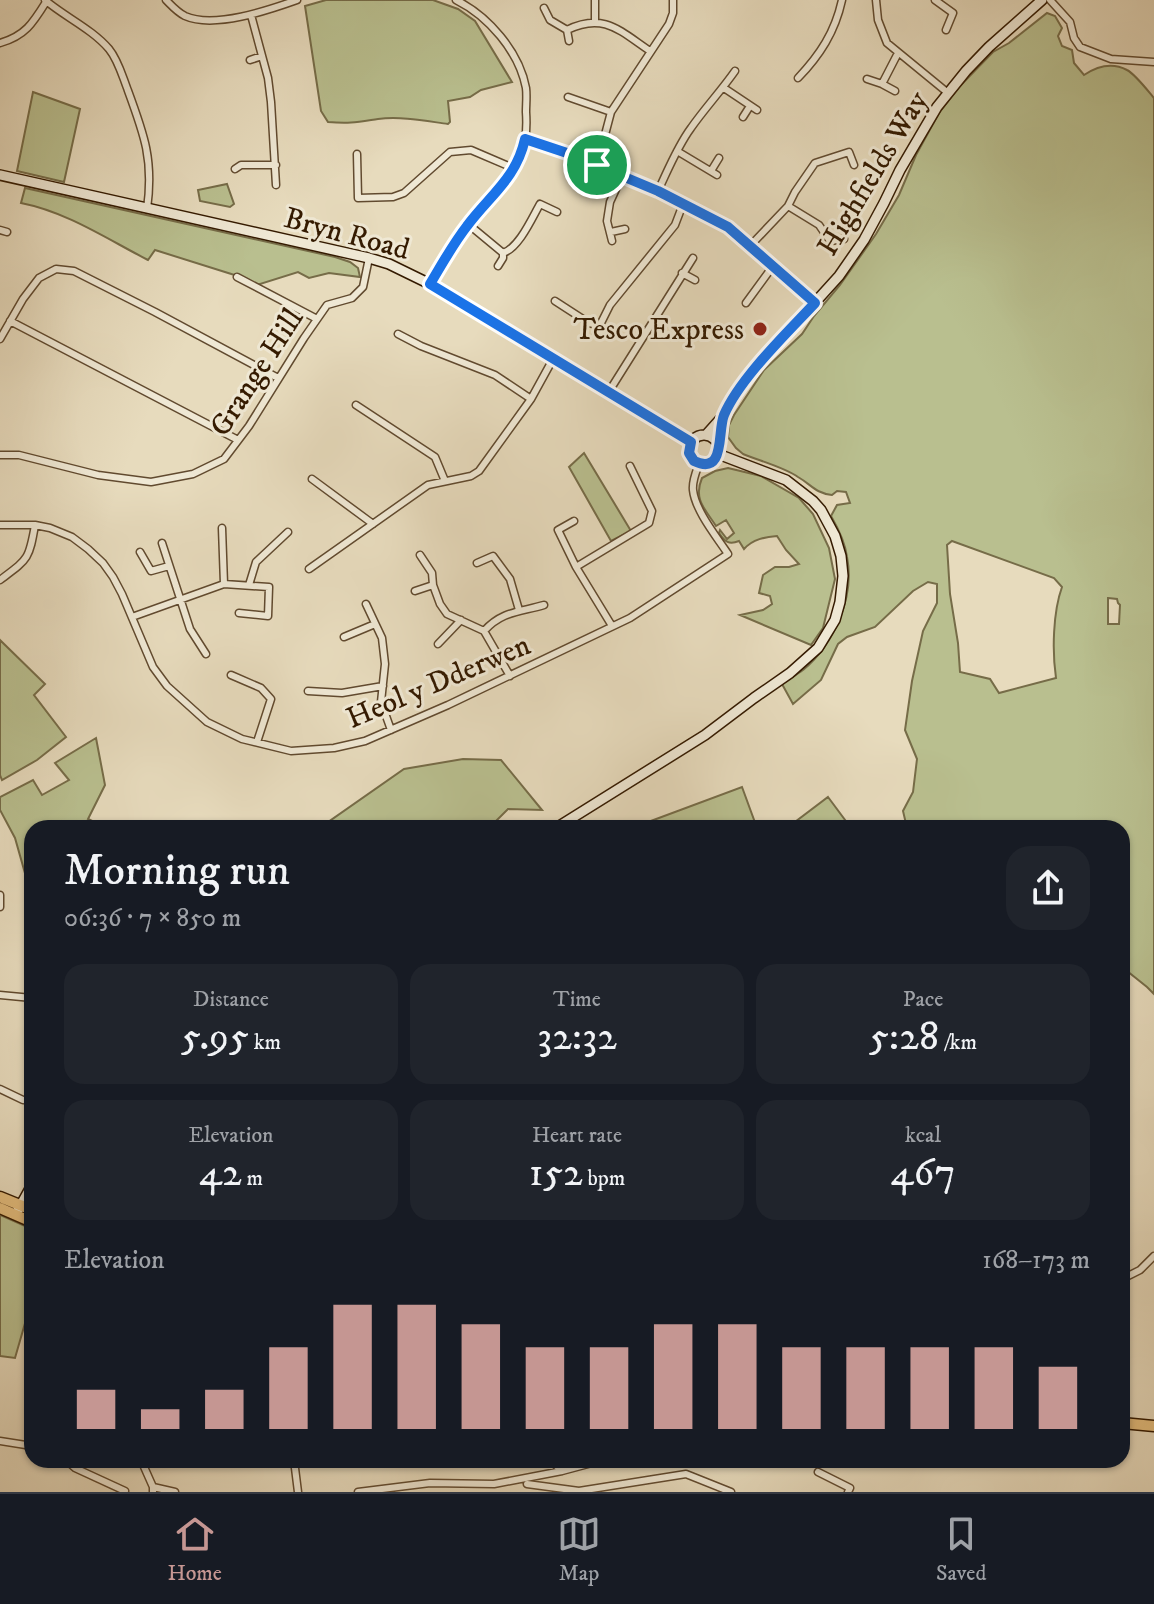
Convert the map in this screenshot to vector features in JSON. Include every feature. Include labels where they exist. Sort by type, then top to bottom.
[{"type":"main road","name":"Highfields Way","points":[[723,416],[752,372],[839,276],[864,240],[916,140],[948,93],[989,47],[1042,0]]},
{"type":"main road","name":"Bryn Road","points":[[0,175],[389,264],[430,284],[691,442]]},
{"type":"main road","points":[[706,435],[723,416]]},
{"type":"main road","points":[[717,443],[706,435],[697,436],[691,442],[691,458],[699,464],[709,464],[718,454],[717,443],[723,416]]},
{"type":"main road","points":[[569,820],[705,735],[790,673],[818,648],[835,620],[843,576],[841,556],[835,536],[821,510],[786,480],[718,454]]},
{"type":"main road","points":[[0,1197],[24,1210]]},
{"type":"main road","points":[[0,1208],[24,1212]]},
{"type":"main road","points":[[1130,1424],[1154,1426]]},
{"type":"street","points":[[166,0],[180,13],[199,20],[251,15],[297,0]]},
{"type":"street","points":[[430,284],[468,224],[502,187],[521,155],[525,139],[526,87],[517,61],[497,33],[470,7],[456,0]]},
{"type":"street","points":[[470,7],[474,0]]},
{"type":"street","points":[[595,0],[595,22]]},
{"type":"street","points":[[597,165],[611,112],[669,24],[673,0]]},
{"type":"street","points":[[798,78],[827,43],[842,0]]},
{"type":"street","points":[[876,0],[878,20],[887,43],[948,93]]},
{"type":"street","points":[[935,0],[953,13],[946,30]]},
{"type":"street","points":[[1050,0],[1070,22],[1080,47],[1111,59],[1154,62]]},
{"type":"street","points":[[0,43],[20,36],[46,1],[108,48],[118,62],[149,154],[147,209]]},
{"type":"street","points":[[544,8],[550,20],[567,30],[569,41]]},
{"type":"street","points":[[251,15],[271,102],[276,185]]},
{"type":"street","points":[[567,30],[580,24],[608,23],[650,51]]},
{"type":"street","points":[[882,84],[898,53]]},
{"type":"street","points":[[250,60],[262,56]]},
{"type":"street","points":[[658,191],[690,128],[735,71]]},
{"type":"street","points":[[867,79],[895,91]]},
{"type":"street","points":[[724,88],[754,108],[743,117]]},
{"type":"street","points":[[568,97],[611,112]]},
{"type":"street","points":[[525,139],[658,191],[728,227],[815,303]]},
{"type":"street","points":[[357,154],[358,198],[393,197],[404,193],[450,152],[471,150],[513,168]]},
{"type":"street","points":[[677,151],[714,173],[719,158]]},
{"type":"street","points":[[750,246],[788,206],[815,163],[849,152],[854,165]]},
{"type":"street","points":[[235,169],[241,165],[276,165]]},
{"type":"street","points":[[612,241],[607,221],[610,202],[622,176]]},
{"type":"street","points":[[503,253],[510,250],[540,204],[557,212]]},
{"type":"street","points":[[555,301],[598,330],[610,305],[675,225],[683,204]]},
{"type":"street","points":[[788,206],[819,225],[830,241],[844,239]]},
{"type":"street","points":[[468,224],[503,253]]},
{"type":"street","points":[[611,232],[625,229]]},
{"type":"street","points":[[498,266],[503,253]]},
{"type":"street","name":"Grange Hill","points":[[0,455],[19,455],[98,475],[151,482],[193,474],[224,459],[327,305],[352,298],[363,287],[369,258]]},
{"type":"street","points":[[608,393],[693,258]]},
{"type":"street","points":[[746,303],[773,266]]},
{"type":"street","points":[[0,339],[39,278],[56,269],[74,271],[278,378]]},
{"type":"street","points":[[682,273],[695,280]]},
{"type":"street","points":[[237,277],[317,319]]},
{"type":"street","points":[[10,321],[238,440]]},
{"type":"street","points":[[398,334],[495,375],[531,399]]},
{"type":"street","points":[[309,569],[428,485],[471,476],[479,471],[531,399],[553,359]]},
{"type":"street","points":[[356,405],[435,457],[445,481]]},
{"type":"street","name":"Heol y Dderwen","points":[[0,525],[50,528],[72,537],[103,563],[113,577],[153,667],[167,686],[207,722],[242,739],[291,751],[334,748],[365,741],[391,730],[630,618],[728,554],[697,505],[693,489],[699,464]]},
{"type":"street","points":[[576,567],[649,523],[652,511],[630,466]]},
{"type":"street","points":[[312,479],[373,524]]},
{"type":"street","points":[[574,521],[558,530],[576,567],[612,626]]},
{"type":"street","points":[[0,580],[24,563],[31,549],[35,525]]},
{"type":"street","points":[[222,528],[224,584]]},
{"type":"street","points":[[249,585],[256,562],[288,532]]},
{"type":"street","points":[[162,543],[190,629],[206,654]]},
{"type":"street","points":[[140,552],[151,571],[169,566]]},
{"type":"street","points":[[420,555],[432,573],[433,585],[447,614],[484,631],[510,676]]},
{"type":"street","points":[[477,563],[493,556],[510,579],[519,610]]},
{"type":"street","points":[[132,617],[224,584],[269,587],[268,616],[239,613]]},
{"type":"street","points":[[415,591],[433,585]]},
{"type":"street","points":[[366,604],[382,638],[385,664],[381,702],[391,730]]},
{"type":"street","points":[[484,631],[494,620],[544,605]]},
{"type":"street","points":[[438,644],[461,620]]},
{"type":"street","points":[[344,637],[375,624]]},
{"type":"street","points":[[231,675],[261,688],[271,699],[257,742]]},
{"type":"street","points":[[308,691],[342,693],[383,686]]},
{"type":"street","points":[[0,895],[0,907]]},
{"type":"street","points":[[0,995],[24,997]]},
{"type":"street","points":[[0,1089],[23,1100]]},
{"type":"street","points":[[1130,1275],[1154,1256]]},
{"type":"street","points":[[0,1441],[24,1445]]},
{"type":"street","points":[[75,1468],[125,1491]]},
{"type":"street","points":[[144,1468],[153,1489],[175,1492]]},
{"type":"street","points":[[295,1468],[298,1492]]},
{"type":"street","points":[[559,1468],[562,1471]]},
{"type":"street","points":[[358,1492],[430,1483],[494,1484],[573,1468]]},
{"type":"street","points":[[818,1472],[850,1488],[848,1492]]},
{"type":"street","points":[[527,1484],[579,1491],[686,1474],[731,1492]]},
{"type":"green space","points":[[326,0],[433,0],[458,9],[475,21],[512,82],[481,90],[470,97],[448,101],[448,124],[396,118],[328,122],[321,111],[305,6]]},
{"type":"green space","points":[[1047,13],[1055,16],[1062,28],[1058,36],[1062,46],[1072,50],[1074,63],[1084,75],[1104,66],[1116,66],[1134,75],[1154,98],[1154,994],[1130,973],[1130,820],[905,820],[903,811],[913,792],[917,759],[905,730],[923,631],[937,603],[937,584],[928,582],[913,591],[875,627],[847,637],[838,644],[821,680],[793,704],[782,684],[803,670],[824,647],[845,603],[849,572],[847,557],[841,535],[831,516],[837,505],[850,503],[846,492],[837,491],[832,495],[821,492],[786,470],[743,454],[728,437],[734,415],[764,370],[802,334],[876,234],[939,113],[993,52]],"holes":[[[952,541],[1054,578],[1062,587],[1054,632],[1056,678],[999,693],[990,679],[960,672],[947,545]],[[1108,598],[1117,599],[1120,605],[1119,624],[1108,624]]]},
{"type":"green space","points":[[33,92],[80,109],[64,182],[17,171]]},
{"type":"green space","points":[[227,184],[234,204],[230,207],[200,201],[198,190]]},
{"type":"green space","points":[[25,188],[335,257],[358,268],[360,277],[329,273],[309,278],[298,272],[257,285],[244,278],[155,250],[148,260],[71,219],[21,203]]},
{"type":"green space","points":[[584,453],[631,531],[611,541],[569,467]]},
{"type":"green space","points":[[728,468],[761,476],[799,498],[813,514],[829,548],[835,579],[823,628],[811,645],[740,615],[763,610],[772,604],[770,596],[759,593],[763,575],[775,567],[799,564],[777,536],[755,541],[744,549],[739,541],[730,543],[721,536],[720,530],[727,539],[734,533],[726,520],[716,526],[702,504],[699,492],[702,478]]},
{"type":"green space","points":[[0,640],[45,684],[34,695],[66,737],[37,760],[2,780],[0,775]]},
{"type":"green space","points":[[96,738],[105,785],[90,820],[24,820],[24,870],[15,838],[0,810],[0,797],[33,780],[42,795],[69,780],[55,763]]},
{"type":"green space","points":[[463,759],[501,760],[542,810],[508,809],[497,820],[331,820],[404,769]]},
{"type":"green space","points":[[742,787],[754,820],[653,820]]},
{"type":"green space","points":[[828,797],[845,820],[798,820]]},
{"type":"green space","points":[[0,1215],[24,1226],[24,1327],[15,1358],[0,1356]]},
{"type":"place","name":"Tesco Express","points":[[760,329]]},
{"type":"route","points":[[525,139],[597,165],[658,191],[728,227],[815,303],[752,372],[737,393],[723,416],[718,453],[709,464],[699,464],[691,458],[691,442],[430,284],[468,224],[502,187],[521,155],[525,139]]}]
